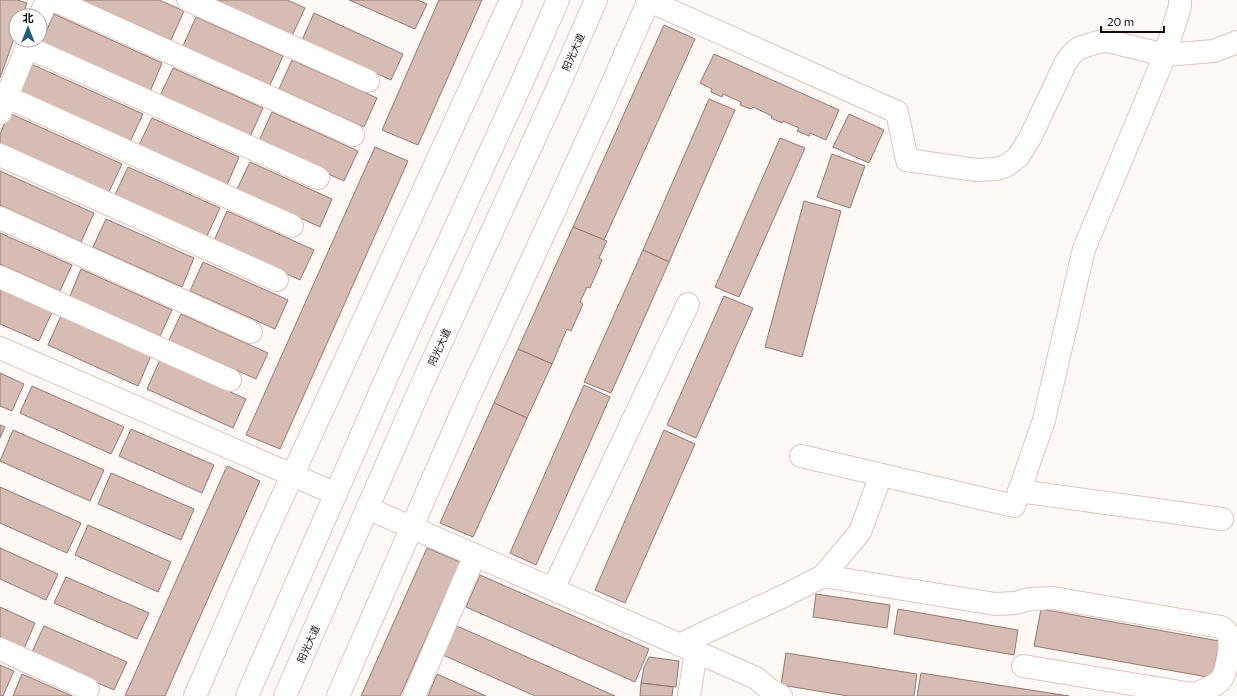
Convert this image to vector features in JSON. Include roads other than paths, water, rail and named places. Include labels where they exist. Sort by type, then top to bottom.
[{"type":"street","points":[[54,0],[353,135]]},
{"type":"street","points":[[188,0],[368,81]]},
{"type":"street","points":[[195,696],[263,539],[510,0]]},
{"type":"street","points":[[247,696],[390,370],[558,0]]},
{"type":"street","name":"阳光大道","points":[[285,696],[422,384],[554,96],[596,0]]},
{"type":"street","points":[[338,696],[469,396],[598,116],[648,0],[897,112],[906,160],[976,170],[996,169],[1006,166],[1018,157],[1030,138],[1066,62],[1079,48],[1098,42],[1108,41],[1165,55],[1214,51],[1237,42]]},
{"type":"street","points":[[801,456],[1014,506],[1044,420],[1084,249],[1165,55],[1180,6],[1180,0]]},
{"type":"street","points":[[27,48],[3,105],[292,226]]},
{"type":"street","points":[[38,48],[318,178]]},
{"type":"street","points":[[0,155],[277,280]]},
{"type":"street","points":[[0,218],[251,332]]},
{"type":"street","points":[[0,277],[230,380]]},
{"type":"street","points":[[553,589],[688,304]]},
{"type":"street","points":[[0,348],[336,494]]},
{"type":"street","points":[[689,696],[695,651],[700,634],[786,595],[823,576],[860,532],[881,475]]},
{"type":"street","points":[[1019,491],[1222,519]]},
{"type":"street","points":[[367,508],[756,678],[780,696]]},
{"type":"street","points":[[414,696],[475,555]]},
{"type":"street","points":[[823,576],[995,604],[1016,603],[1029,599],[1053,598],[1221,626],[1229,634],[1230,642],[1225,674],[1219,681],[1202,692],[1192,694],[1023,666]]},
{"type":"street","points":[[0,649],[88,689]]}]
